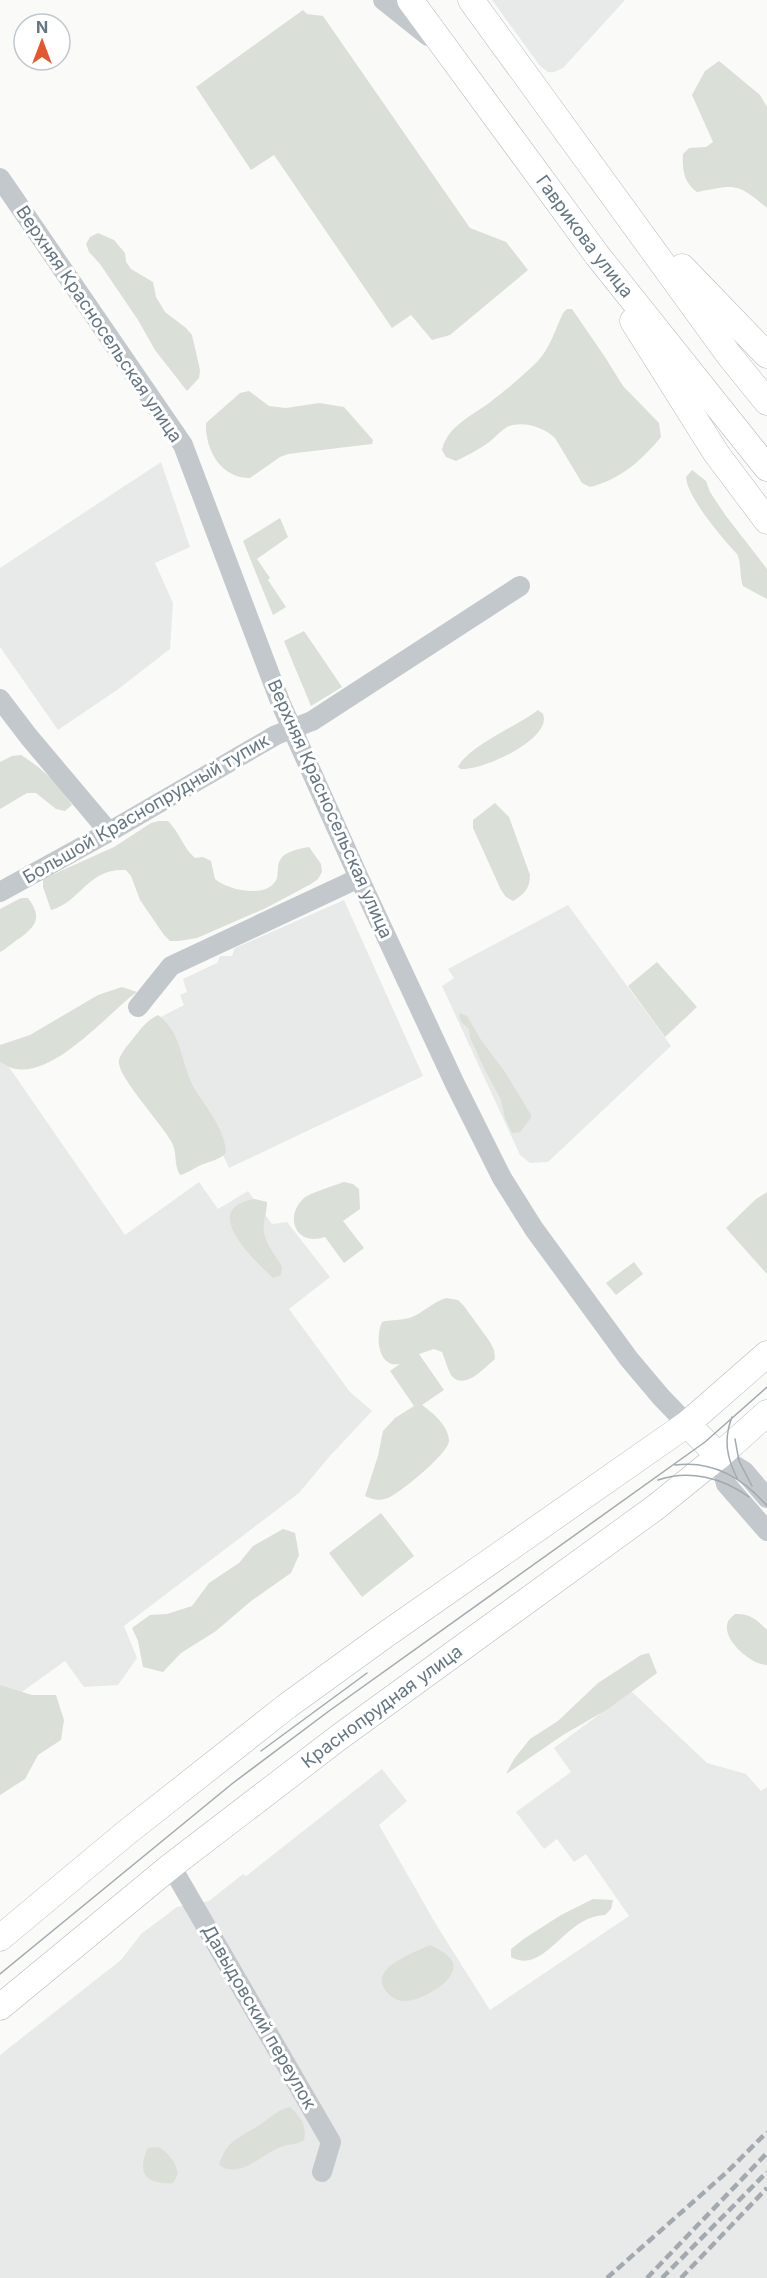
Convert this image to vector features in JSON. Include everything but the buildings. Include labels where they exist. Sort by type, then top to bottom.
[{"type":"main road","name":"Гаврикова улица","points":[[410,0],[597,255],[767,468]]},
{"type":"main road","points":[[475,5],[729,355],[767,402]]},
{"type":"main road","points":[[628,214],[767,355]]},
{"type":"main road","points":[[597,255],[645,342],[716,453],[767,521]]},
{"type":"main road","points":[[0,1938],[126,1833],[287,1706],[687,1424],[767,1354]]},
{"type":"main road","name":"Краснопрудная улица","points":[[0,2007],[171,1866],[338,1738],[656,1507],[767,1413]]},
{"type":"main road","points":[[687,1424],[719,1456]]},
{"type":"street","points":[[383,0],[448,53]]},
{"type":"street","name":"Верхняя Красносельская улица","points":[[0,178],[183,445],[256,640],[293,729],[359,878],[494,1163],[519,1208],[629,1359],[687,1424]]},
{"type":"street","name":"Большой Краснопрудный тупик","points":[[0,892],[276,735],[312,721],[520,586]]},
{"type":"street","points":[[0,699],[109,832]]},
{"type":"street","points":[[138,1007],[171,966],[359,878]]},
{"type":"street","points":[[719,1456],[744,1471],[767,1497]]},
{"type":"street","points":[[719,1456],[726,1484],[767,1531]]},
{"type":"street","name":"Давыдовский переулок","points":[[171,1866],[331,2142],[322,2172]]},
{"type":"shaded area","points":[[492,0],[625,0],[563,68],[548,72],[540,66]]},
{"type":"shaded area","points":[[303,10],[307,14],[323,16],[470,228],[506,242],[528,270],[450,335],[432,340],[411,315],[392,328],[274,155],[251,170],[196,87]]},
{"type":"shaded area","points":[[719,61],[760,95],[767,107],[767,208],[742,190],[735,188],[697,192],[689,185],[685,176],[683,154],[689,148],[706,147],[713,142],[692,95],[705,71]]},
{"type":"shaded area","points":[[98,233],[114,240],[125,253],[126,262],[131,269],[153,282],[156,297],[165,312],[192,335],[200,370],[199,378],[187,391],[155,350],[138,320],[100,264],[89,252],[86,244],[90,237]]},
{"type":"shaded area","points":[[567,309],[572,309],[623,386],[659,423],[661,437],[630,468],[601,484],[590,487],[582,483],[555,438],[532,426],[519,424],[507,427],[485,445],[456,461],[446,457],[442,450],[450,433],[537,362]]},
{"type":"shaded area","points":[[249,391],[269,406],[286,408],[319,403],[344,407],[373,440],[372,444],[288,454],[250,478],[240,477],[223,468],[217,461],[208,443],[206,423],[240,393]]},
{"type":"shaded area","points":[[161,462],[190,547],[155,563],[173,603],[170,649],[117,690],[58,730],[0,647],[0,568]]},
{"type":"shaded area","points":[[692,470],[706,481],[710,492],[726,516],[767,569],[767,599],[743,586],[737,554],[706,517],[692,495],[686,477]]},
{"type":"shaded area","points":[[280,518],[288,537],[257,559],[286,607],[273,615],[243,541]]},
{"type":"shaded area","points":[[304,631],[342,687],[311,706],[284,641]]},
{"type":"shaded area","points":[[538,710],[543,714],[543,724],[527,743],[484,765],[461,769],[458,767],[472,751]]},
{"type":"shaded area","points":[[21,755],[50,777],[72,805],[65,811],[56,809],[36,793],[27,793],[0,809],[0,762],[12,756]]},
{"type":"shaded area","points":[[495,803],[509,817],[530,875],[526,891],[513,901],[501,890],[473,828],[473,820]]},
{"type":"shaded area","points":[[168,821],[195,858],[203,857],[211,861],[215,879],[229,887],[248,891],[266,889],[273,885],[277,878],[283,856],[306,847],[309,847],[321,864],[322,872],[311,884],[266,908],[197,938],[178,941],[170,941],[164,935],[140,900],[131,876],[126,870],[102,874],[62,906],[51,910],[43,887],[43,879],[114,847],[151,823]]},
{"type":"shaded area","points":[[21,898],[28,898],[35,910],[36,920],[26,933],[0,952],[0,909]]},
{"type":"shaded area","points":[[344,900],[423,1076],[229,1168],[159,1018],[184,1005],[180,995],[187,992],[183,979],[217,963],[220,956],[232,956],[235,948]]},
{"type":"shaded area","points":[[568,905],[671,1046],[548,1162],[530,1163],[520,1155],[442,986],[454,978],[448,969]]},
{"type":"shaded area","points":[[657,962],[697,1007],[665,1037],[628,986]]},
{"type":"shaded area","points":[[122,987],[137,992],[72,1048],[53,1060],[34,1068],[16,1069],[0,1061],[0,1045],[30,1035],[98,995]]},
{"type":"shaded area","points":[[459,1013],[467,1016],[531,1115],[520,1132],[512,1133],[505,1118],[501,1100],[483,1066],[470,1037],[469,1029],[461,1022]]},
{"type":"shaded area","points":[[158,1015],[166,1022],[177,1039],[193,1086],[214,1118],[225,1144],[226,1153],[223,1156],[180,1175],[171,1141],[131,1087],[120,1067],[119,1060],[126,1047],[144,1026]]},
{"type":"shaded area","points":[[0,1054],[125,1235],[199,1182],[218,1209],[248,1191],[272,1224],[287,1222],[330,1277],[289,1309],[350,1392],[372,1411],[299,1493],[124,1626],[137,1658],[118,1685],[84,1687],[65,1661],[12,1699],[0,1726]]},
{"type":"shaded area","points":[[344,1182],[353,1184],[359,1189],[360,1209],[343,1221],[364,1248],[344,1263],[325,1237],[306,1238],[300,1234],[294,1221],[298,1205],[304,1198]]},
{"type":"shaded area","points":[[767,1192],[767,1274],[726,1228],[756,1199]]},
{"type":"shaded area","points":[[255,1199],[267,1202],[264,1235],[282,1267],[281,1275],[273,1278],[243,1247],[230,1223],[231,1212],[239,1204]]},
{"type":"shaded area","points":[[634,1262],[643,1274],[616,1295],[606,1283]]},
{"type":"shaded area","points":[[446,1298],[458,1300],[464,1306],[490,1342],[495,1359],[468,1380],[462,1381],[456,1380],[451,1375],[442,1352],[434,1349],[419,1354],[444,1390],[422,1405],[446,1430],[449,1441],[447,1447],[423,1472],[394,1495],[376,1500],[365,1496],[378,1456],[383,1431],[395,1418],[414,1406],[390,1371],[400,1364],[387,1361],[380,1350],[379,1335],[382,1322],[412,1317]]},
{"type":"shaded area","points":[[381,1513],[414,1556],[362,1597],[329,1553]]},
{"type":"shaded area","points":[[283,1529],[295,1533],[299,1555],[291,1573],[251,1601],[216,1631],[181,1653],[163,1672],[143,1667],[138,1641],[132,1628],[150,1615],[167,1614],[192,1606],[209,1583],[239,1563],[253,1546]]},
{"type":"shaded area","points":[[735,1614],[753,1618],[767,1630],[767,1665],[747,1657],[730,1639],[727,1624]]},
{"type":"shaded area","points":[[649,1653],[657,1673],[608,1709],[563,1735],[506,1774],[514,1759],[530,1739],[558,1721],[598,1683],[641,1655]]},
{"type":"shaded area","points":[[0,1685],[32,1695],[56,1695],[64,1720],[61,1740],[38,1755],[25,1779],[0,1795]]},
{"type":"shaded area","points":[[631,1691],[707,1763],[746,1774],[761,1791],[767,1787],[767,2278],[0,2278],[0,2055],[121,1960],[141,1934],[177,1907],[209,1901],[243,1874],[246,1876],[382,1769],[407,1801],[379,1825],[437,1926],[490,2010],[629,1916],[586,1854],[574,1862],[557,1839],[544,1849],[516,1812],[571,1772],[554,1748]]},
{"type":"shaded area","points":[[593,1899],[613,1900],[611,1909],[605,1915],[591,1918],[578,1925],[534,1959],[523,1961],[511,1957],[511,1949],[525,1938],[561,1915]]},
{"type":"shaded area","points":[[430,1945],[452,1961],[454,1968],[446,1982],[430,1993],[413,2000],[403,2001],[390,1996],[382,1983],[383,1975],[388,1968]]},
{"type":"shaded area","points":[[290,2107],[302,2122],[305,2130],[304,2140],[273,2150],[243,2168],[227,2169],[219,2165],[229,2145],[277,2112]]},
{"type":"shaded area","points":[[159,2147],[174,2162],[178,2174],[173,2183],[156,2182],[146,2176],[144,2171],[143,2164],[148,2148]]},
{"type":"tram line","points":[[0,1974],[233,1783],[329,1711],[705,1442],[767,1387]]},
{"type":"tram line","points":[[732,1417],[727,1442],[731,1465],[738,1480]]},
{"type":"tram line","points":[[735,1439],[739,1461],[752,1486]]},
{"type":"tram line","points":[[675,1465],[702,1465],[726,1473],[748,1487],[767,1506]]},
{"type":"tram line","points":[[658,1480],[682,1475],[705,1477],[717,1480],[749,1497]]},
{"type":"tram line","points":[[261,1751],[367,1673]]},
{"type":"railway","points":[[607,2278],[727,2172],[767,2132]]},
{"type":"railway","points":[[647,2278],[767,2153]]},
{"type":"railway","points":[[662,2278],[767,2172]]},
{"type":"railway","points":[[681,2278],[767,2188]]}]
